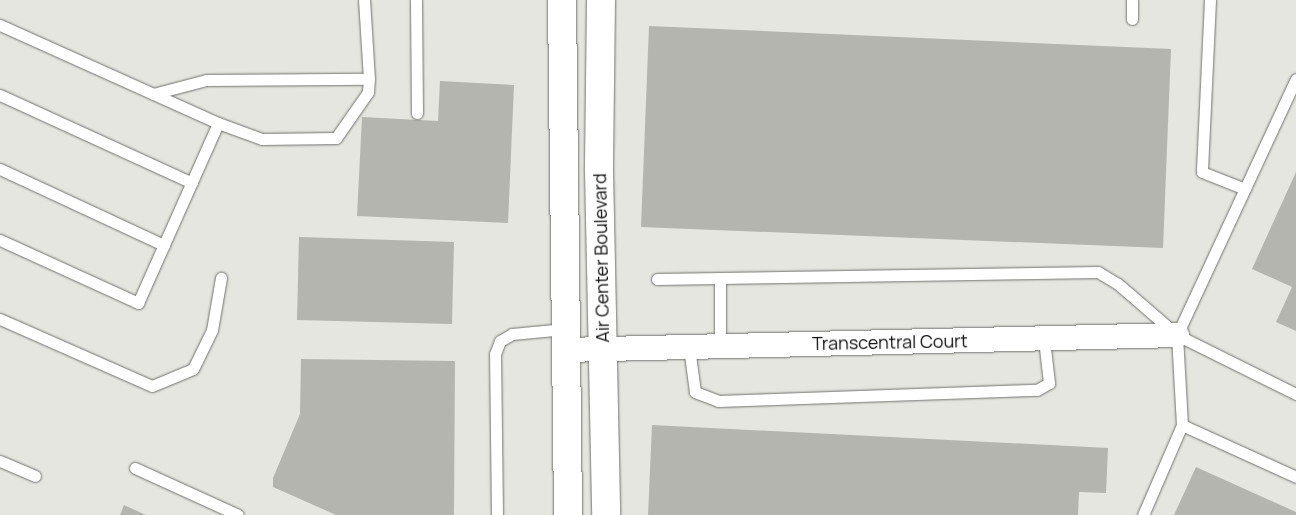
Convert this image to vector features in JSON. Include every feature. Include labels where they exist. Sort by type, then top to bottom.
[{"type":"street","name":"Air Center Boulevard","points":[[562,0],[568,515]]},
{"type":"street","name":"Air Center Boulevard","points":[[601,0],[602,349],[606,515]]},
{"type":"street","name":"Transcentral Court","points":[[565,340],[602,349],[1177,335]]},
{"type":"lane","points":[[0,25],[218,123],[262,139],[336,138],[368,92],[369,79],[364,0]]},
{"type":"lane","points":[[416,0],[417,113]]},
{"type":"lane","points":[[1132,0],[1132,19]]},
{"type":"lane","points":[[1210,0],[1202,172],[1245,190]]},
{"type":"lane","points":[[153,94],[206,80],[369,79]]},
{"type":"lane","points":[[1143,515],[1182,426],[1177,335],[1296,79]]},
{"type":"lane","points":[[0,95],[192,183]]},
{"type":"lane","points":[[0,240],[138,303],[218,123]]},
{"type":"lane","points":[[0,169],[164,245]]},
{"type":"lane","points":[[658,279],[1098,272],[1118,284],[1177,335],[1296,394]]},
{"type":"lane","points":[[0,319],[152,386],[193,369],[212,330],[221,278]]},
{"type":"lane","points":[[720,278],[720,346]]},
{"type":"lane","points":[[497,515],[495,354],[500,341],[512,334],[565,340]]},
{"type":"lane","points":[[689,347],[695,392],[718,401],[1037,390],[1048,383],[1044,338]]},
{"type":"lane","points":[[1182,426],[1296,478]]},
{"type":"lane","points":[[0,461],[34,476]]},
{"type":"lane","points":[[135,468],[238,515]]},
{"type":"building","points":[[649,26],[1171,49],[1163,248],[641,227]]},
{"type":"building","points":[[440,81],[514,85],[508,223],[357,216],[362,117],[438,121]]},
{"type":"building","points":[[1296,172],[1296,331],[1276,322],[1292,287],[1252,269]]},
{"type":"building","points":[[299,237],[454,242],[452,324],[297,320]]},
{"type":"building","points":[[301,359],[455,361],[454,515],[336,515],[273,487],[273,478],[300,414]]},
{"type":"building","points":[[652,425],[1108,448],[1106,493],[1079,492],[1078,515],[648,515]]},
{"type":"building","points":[[1196,467],[1296,512],[1296,515],[1174,515]]},
{"type":"building","points":[[124,505],[146,515],[120,515]]}]
